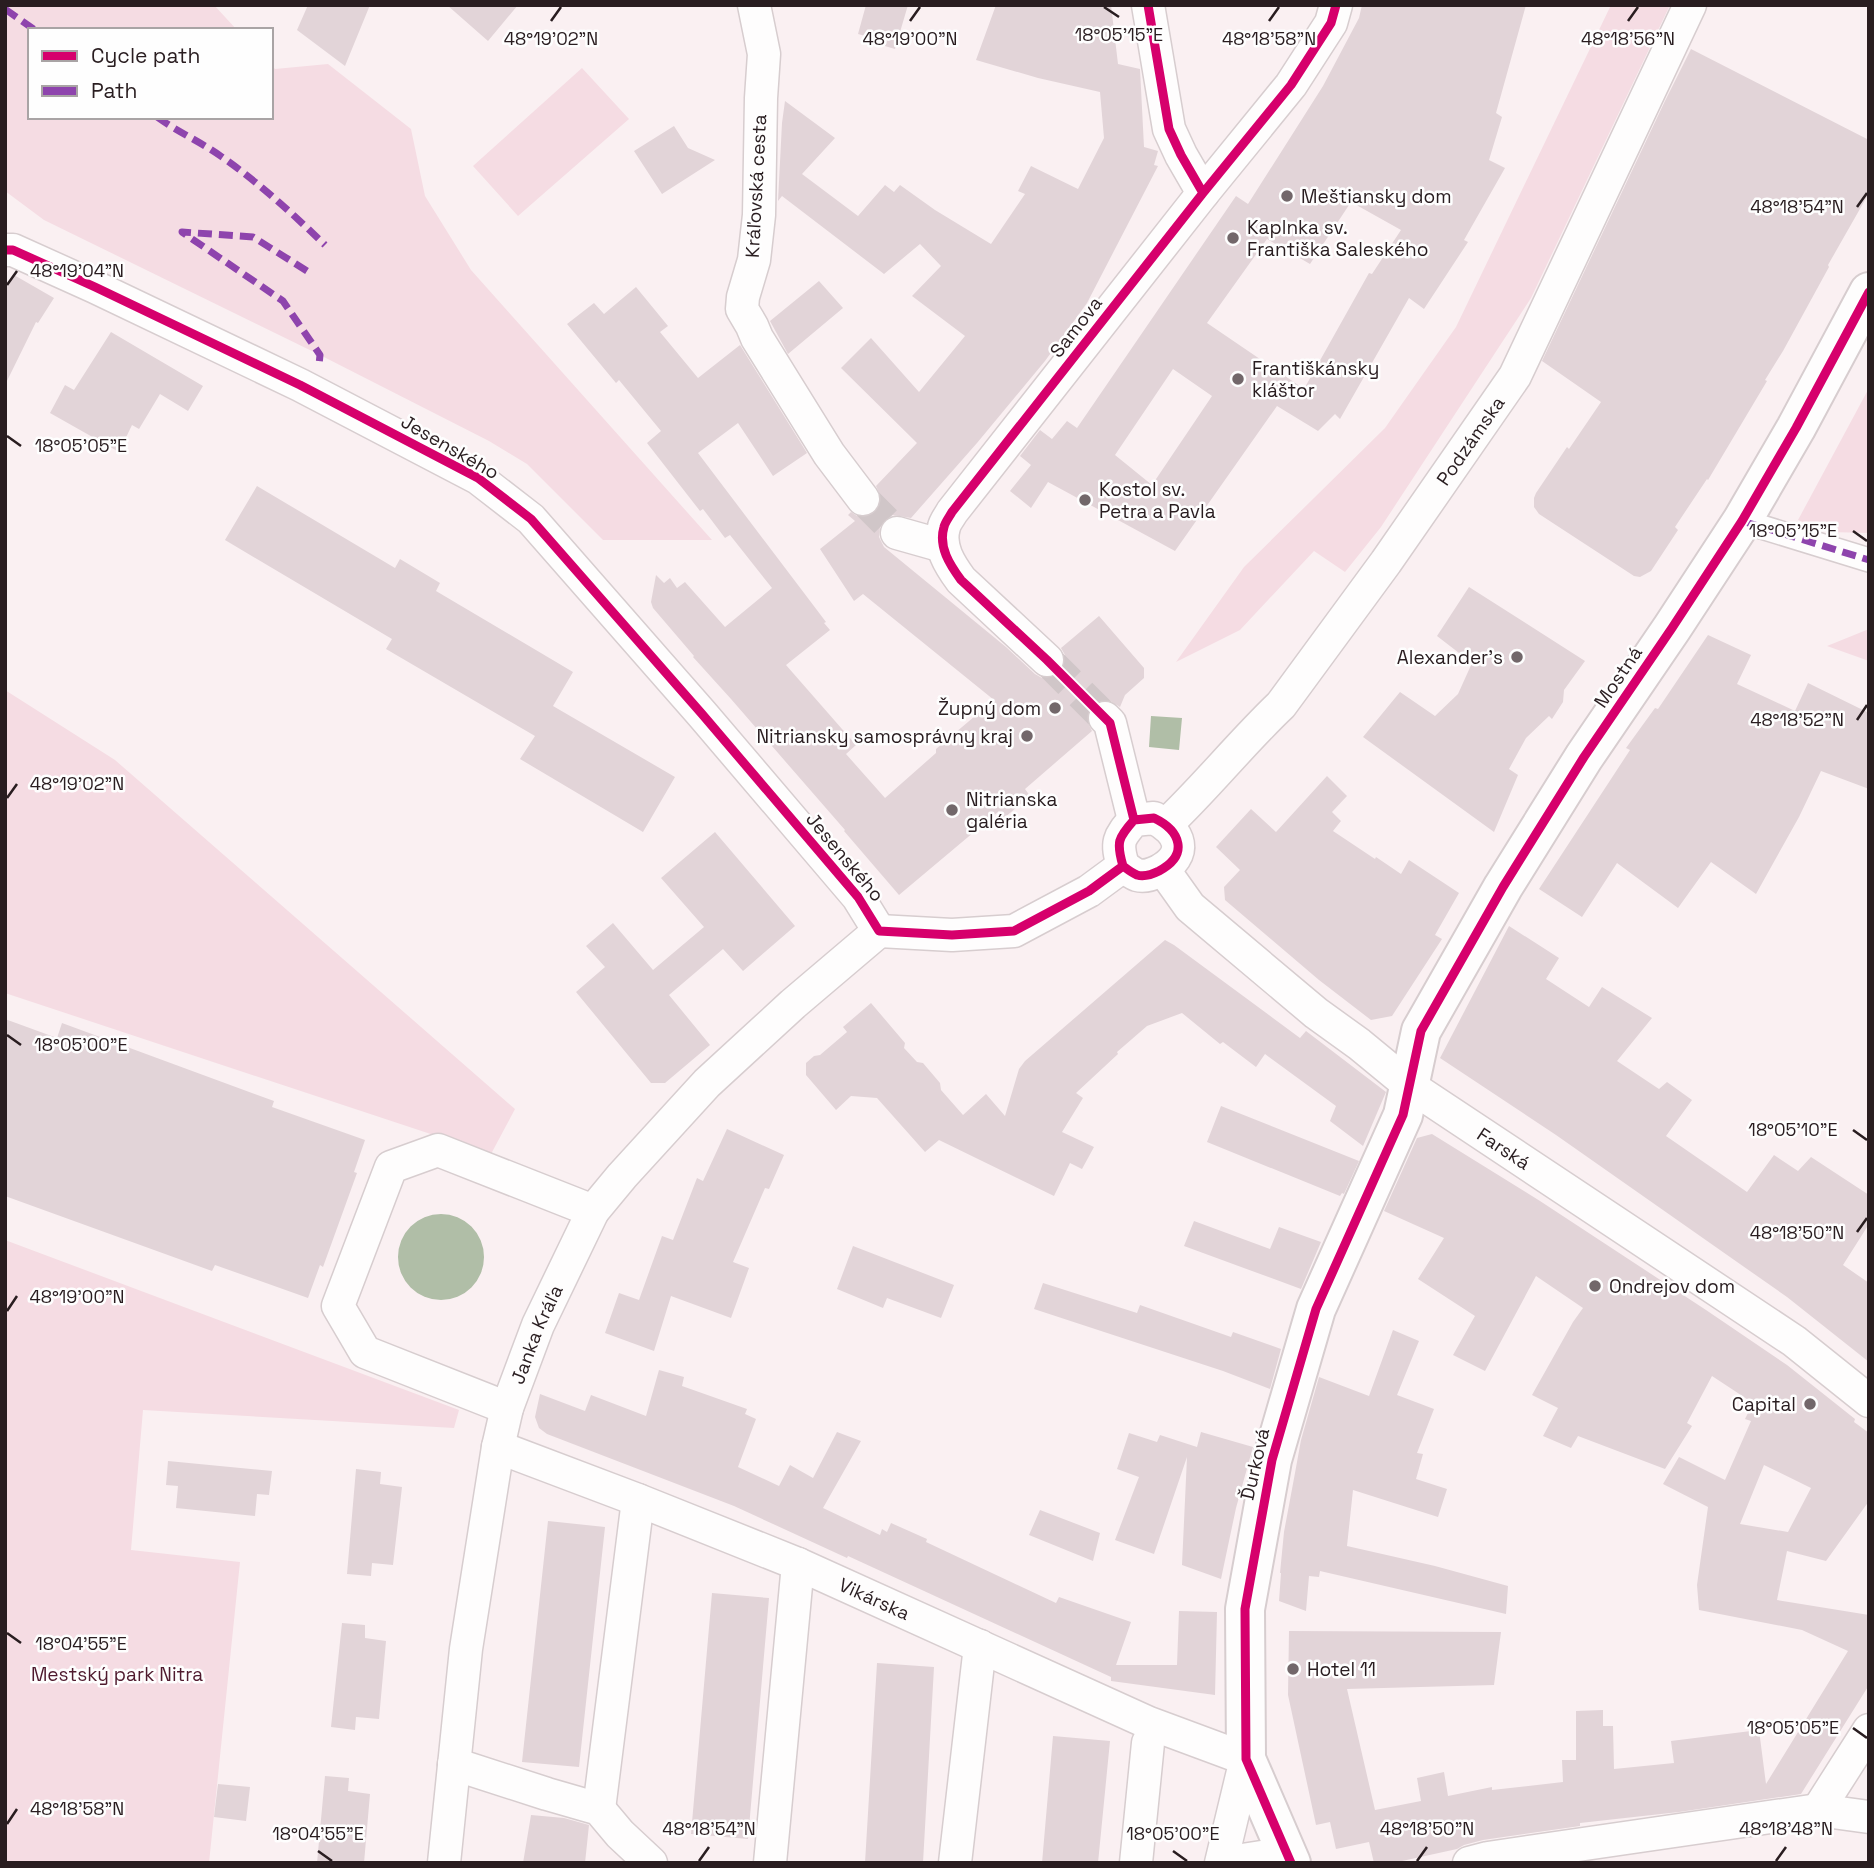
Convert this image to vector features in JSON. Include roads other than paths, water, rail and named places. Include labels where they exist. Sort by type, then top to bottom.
[{"type":"street","name":"Kráľovská cesta","points":[[754,5],[764,54],[759,215],[754,260],[742,309],[829,454],[863,499]]},
{"type":"street","points":[[1149,5],[1169,129],[1203,193]]},
{"type":"street","name":"Samova","points":[[943,546],[944,527],[952,512],[1291,85],[1331,23],[1336,5]]},
{"type":"street","name":"Podzámska","points":[[1167,824],[1281,705],[1386,562],[1515,376],[1690,5]]},
{"type":"street","name":"Jesenského","points":[[8,246],[324,398],[478,478],[531,519],[859,897],[880,931]]},
{"type":"street","name":"Mostná","points":[[1410,1086],[1419,1035],[1503,887],[1584,757],[1742,521],[1796,428],[1869,292]]},
{"type":"street","points":[[1742,521],[1869,561]]},
{"type":"street","points":[[897,533],[943,546],[949,565],[961,580],[1047,660]]},
{"type":"street","points":[[1105,718],[1110,723],[1134,820]]},
{"type":"street","points":[[1154,818],[1167,824],[1179,849],[1174,861],[1152,875],[1139,876],[1123,866],[1118,849],[1121,835],[1134,820],[1154,818]]},
{"type":"street","points":[[880,931],[953,935],[1014,931],[1089,891],[1123,866]]},
{"type":"street","name":"Farská","points":[[1163,869],[1190,907],[1316,1013],[1410,1086],[1794,1341],[1869,1401]]},
{"type":"street","name":"Janka Kráľa","points":[[444,1863],[466,1649],[498,1447],[507,1408],[538,1325],[593,1211],[622,1176],[708,1083],[793,1004],[880,931]]},
{"type":"street","name":"Ďurková","points":[[1222,1863],[1289,1858],[1246,1759],[1244,1609],[1272,1460],[1316,1309],[1403,1115],[1410,1086]]},
{"type":"street","points":[[507,1408],[365,1352],[338,1306],[391,1167],[438,1150],[593,1211]]},
{"type":"street","name":"Vikárska","points":[[498,1447],[798,1564],[1149,1723],[1246,1759]]},
{"type":"street","points":[[599,1809],[638,1500]]},
{"type":"street","points":[[770,1863],[798,1564]]},
{"type":"street","points":[[955,1863],[980,1646]]},
{"type":"street","points":[[1818,1810],[1869,1730]]},
{"type":"street","points":[[1136,1863],[1148,1743]]},
{"type":"street","points":[[1222,1863],[1246,1759]]},
{"type":"street","points":[[454,1763],[599,1809],[620,1834],[651,1863]]},
{"type":"street","points":[[1469,1863],[1818,1810],[1869,1817]]},
{"type":"tunnel","points":[[863,499],[897,533]]},
{"type":"tunnel","points":[[1047,660],[1105,718]]},
{"type":"place","name":"Meštiansky dom","points":[[1287,196]]},
{"type":"place","name":"Kaplnka sv. Františka Saleského","points":[[1233,238]]},
{"type":"place","name":"Františkánsky kláštor","points":[[1238,379]]},
{"type":"place","name":"Kostol sv. Petra a Pavla","points":[[1085,500]]},
{"type":"place","name":"Alexander's","points":[[1517,657]]},
{"type":"place","name":"Župný dom","points":[[1055,708]]},
{"type":"place","name":"Nitriansky samosprávny kraj","points":[[1027,736]]},
{"type":"place","name":"Nitrianska galéria","points":[[952,810]]},
{"type":"place","name":"Ondrejov dom","points":[[1595,1286]]},
{"type":"place","name":"Capital","points":[[1810,1404]]},
{"type":"place","name":"Hotel 11","points":[[1293,1669]]},
{"type":"park label","name":"Mestský park Nitra","points":[[117,1674]]}]
